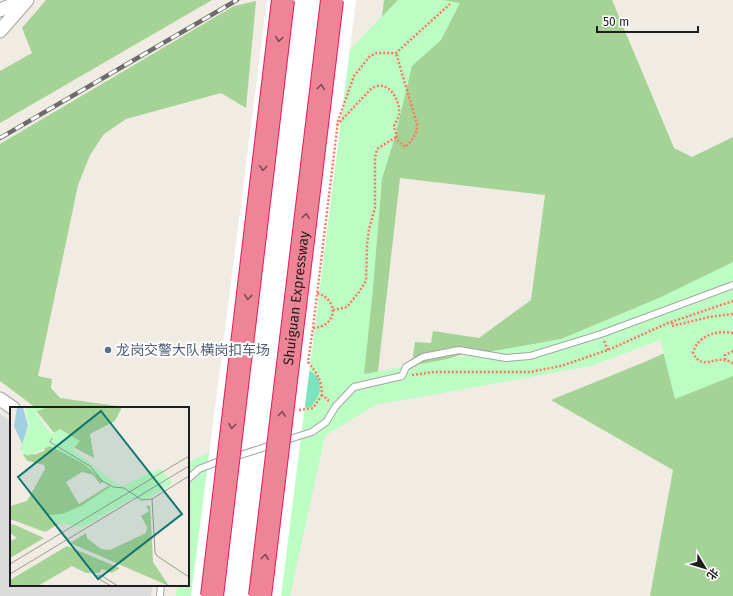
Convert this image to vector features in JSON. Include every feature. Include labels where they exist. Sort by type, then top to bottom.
[{"type":"highway","points":[[212,596],[283,0]]},
{"type":"highway","name":"Shuiguan Expressway","points":[[260,596],[332,0]]},
{"type":"street","points":[[0,10],[26,0]]},
{"type":"street","points":[[0,31],[26,0]]},
{"type":"street","points":[[0,399],[12,407]]},
{"type":"lane","points":[[189,478],[199,469],[212,463],[312,432],[326,422],[336,406],[354,387],[402,376],[406,366],[423,357],[459,350],[506,358],[530,356],[601,334],[733,285]]},
{"type":"lane","points":[[160,596],[161,586]]},
{"type":"path","points":[[336,406],[322,395],[320,377],[308,362],[338,121],[354,76],[370,56],[377,53],[396,53],[450,4]]},
{"type":"path","points":[[337,126],[370,90],[375,86],[381,85],[391,90],[399,104],[399,115],[394,126],[396,137],[399,143],[405,147],[407,146],[415,135],[417,128],[396,53]]},
{"type":"path","points":[[333,310],[347,306],[366,281],[368,234],[375,208],[375,165],[377,149],[396,137]]},
{"type":"path","points":[[313,328],[325,326],[329,321],[333,310],[332,304],[328,299],[324,295],[317,293]]},
{"type":"path","points":[[672,322],[672,326],[697,319],[733,314]]},
{"type":"path","points":[[733,333],[722,331],[715,332],[701,340],[694,349],[693,353],[694,356],[702,362],[725,360],[733,363]]},
{"type":"path","points":[[725,360],[725,355],[733,350]]},
{"type":"shaded area","points":[[0,414],[10,420],[10,586],[153,586],[151,596],[0,596]]},
{"type":"green space","points":[[46,0],[212,0],[0,123],[0,71],[32,53],[22,28]]},
{"type":"green space","points":[[384,0],[612,0],[674,148],[692,157],[733,137],[733,279],[563,351],[467,353],[411,370],[415,342],[431,343],[433,331],[479,338],[531,300],[545,195],[400,178],[376,389],[334,392]]},
{"type":"green space","points":[[398,0],[443,0],[460,3],[441,40],[412,66],[395,137],[382,179],[364,374],[561,339],[661,297],[733,262],[733,376],[675,399],[660,340],[591,366],[375,405],[325,436],[290,596],[176,596],[177,586],[189,586],[189,462],[241,436],[285,116]]},
{"type":"green space","points":[[256,1],[246,108],[221,93],[126,119],[104,134],[90,155],[78,185],[38,376],[52,379],[51,388],[60,398],[124,407],[35,407],[0,381],[0,144],[234,6]]},
{"type":"green space","points":[[733,322],[733,596],[650,596],[673,470],[551,400],[647,361]]},
{"type":"green space","points":[[309,370],[318,377],[320,390],[311,407],[302,408],[302,374]]},
{"type":"pier","points":[[267,0],[356,0],[281,596],[191,596]]},
{"type":"railway","points":[[0,138],[237,0]]},
{"type":"place","name":"龙岗交警大队横岗扣车场","points":[[108,350]]}]
